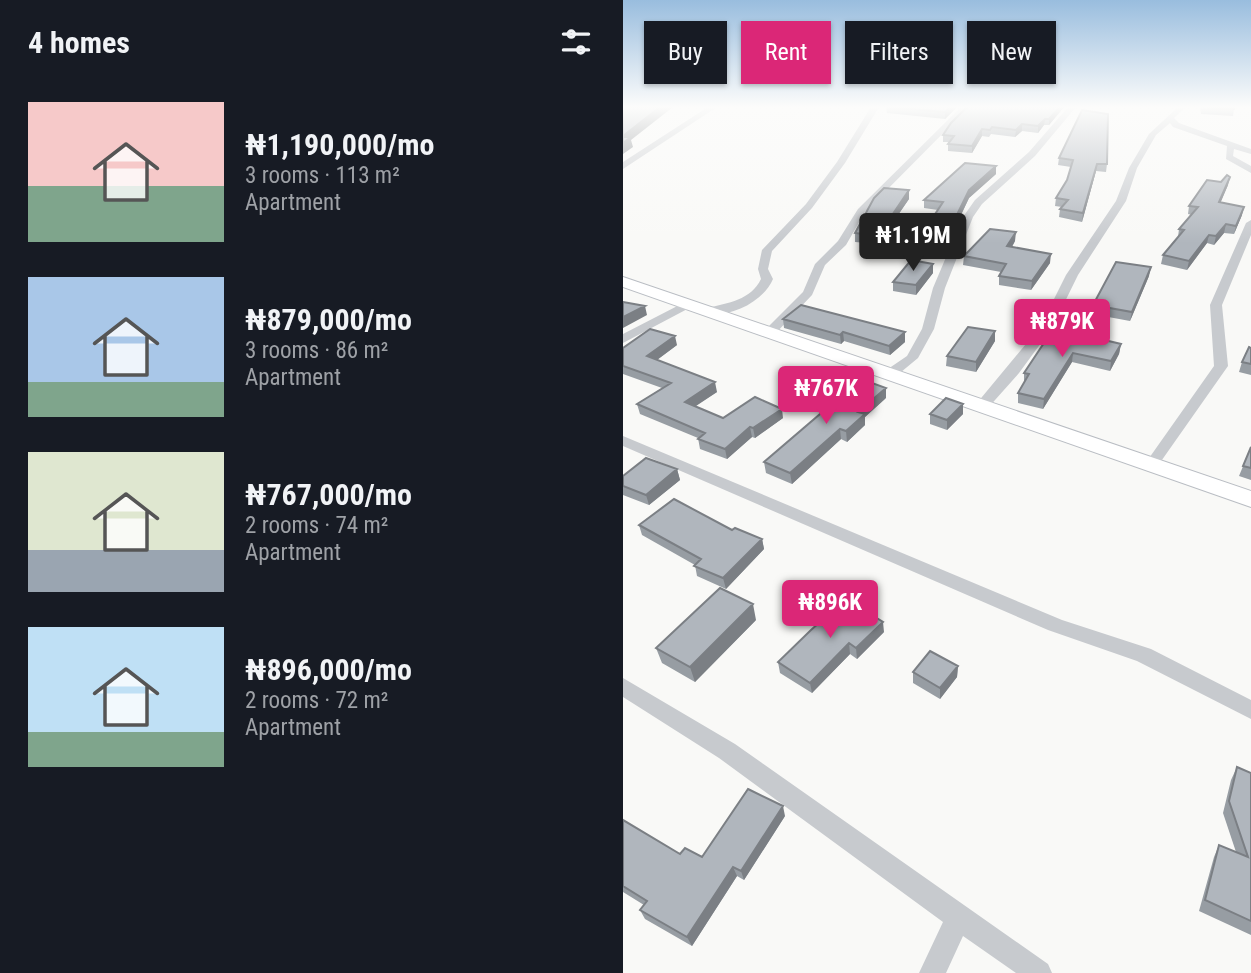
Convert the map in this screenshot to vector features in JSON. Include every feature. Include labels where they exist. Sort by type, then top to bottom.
[{"type":"street","points":[[623,166],[644,152]]},
{"type":"street","points":[[711,312],[739,304],[760,293],[767,279],[763,269],[767,250],[809,206],[847,152]]},
{"type":"street","points":[[770,332],[808,293],[820,264],[842,243],[861,211],[920,152]]},
{"type":"street","points":[[890,374],[912,358],[928,328],[939,288],[968,217],[978,202],[1033,152]]},
{"type":"street","points":[[982,406],[1046,328],[1072,275],[1121,201],[1142,152]]},
{"type":"street","points":[[1230,152],[1229,157],[1251,170]]},
{"type":"street","points":[[1152,464],[1221,366],[1216,305],[1251,223]]},
{"type":"street","points":[[623,282],[1251,499]]},
{"type":"street","points":[[623,339],[689,304]]},
{"type":"street","points":[[623,441],[1055,625],[1144,655],[1251,709]]},
{"type":"street","points":[[623,686],[727,751],[958,918],[1039,973]]},
{"type":"street","points":[[932,973],[958,918]]},
{"type":"building","points":[[1062,152],[1107,152],[1107,164],[1097,164],[1083,213],[1060,209],[1068,200],[1056,198],[1067,180],[1073,160],[1059,158]]},
{"type":"building","points":[[965,163],[996,166],[969,190],[951,227],[928,225],[943,202],[924,200]]},
{"type":"building","points":[[1227,175],[1230,177],[1219,202],[1244,207],[1236,226],[1226,224],[1216,236],[1209,235],[1189,261],[1163,255],[1184,230],[1179,229],[1198,207],[1189,206],[1207,180],[1221,182]]},
{"type":"building","points":[[884,188],[909,190],[878,236],[855,233],[874,198]]},
{"type":"building","points":[[990,229],[1016,232],[1007,246],[1051,254],[1032,281],[999,276],[1006,264],[964,256]]},
{"type":"building","points":[[911,260],[933,264],[916,285],[893,282]]},
{"type":"building","points":[[1116,262],[1151,267],[1132,312],[1093,305]]},
{"type":"building","points":[[623,302],[645,306],[623,317]]},
{"type":"building","points":[[801,305],[905,332],[889,346],[843,332],[840,335],[783,319]]},
{"type":"building","points":[[968,327],[995,331],[976,362],[947,356]]},
{"type":"building","points":[[1054,328],[1121,344],[1111,361],[1073,353],[1044,399],[1018,393],[1029,374],[1024,373]]},
{"type":"building","points":[[650,329],[675,336],[647,356],[715,382],[685,402],[723,418],[755,397],[782,409],[753,428],[750,427],[725,449],[698,439],[705,433],[637,404],[671,383],[623,366],[623,348]]},
{"type":"building","points":[[1249,347],[1251,348],[1251,364],[1242,362]]},
{"type":"building","points":[[861,379],[886,388],[858,412],[865,414],[846,431],[840,429],[790,473],[764,462]]},
{"type":"building","points":[[946,398],[963,404],[947,420],[930,414]]},
{"type":"building","points":[[1251,447],[1251,468],[1243,466]]},
{"type":"building","points":[[646,458],[677,469],[646,495],[623,486],[623,476]]},
{"type":"building","points":[[674,499],[732,530],[735,528],[762,539],[723,578],[694,566],[701,559],[639,525]]},
{"type":"building","points":[[720,588],[753,604],[690,667],[656,648]]},
{"type":"building","points":[[846,599],[883,622],[856,648],[849,643],[810,683],[778,662],[811,630]]},
{"type":"building","points":[[930,651],[958,666],[940,688],[913,672]]},
{"type":"building","points":[[1237,767],[1251,773],[1251,921],[1205,900],[1219,845],[1248,857],[1229,801]]},
{"type":"building","points":[[748,789],[783,806],[741,871],[733,867],[687,937],[640,910],[647,901],[623,886],[623,820],[680,854],[685,848],[702,857]]}]
